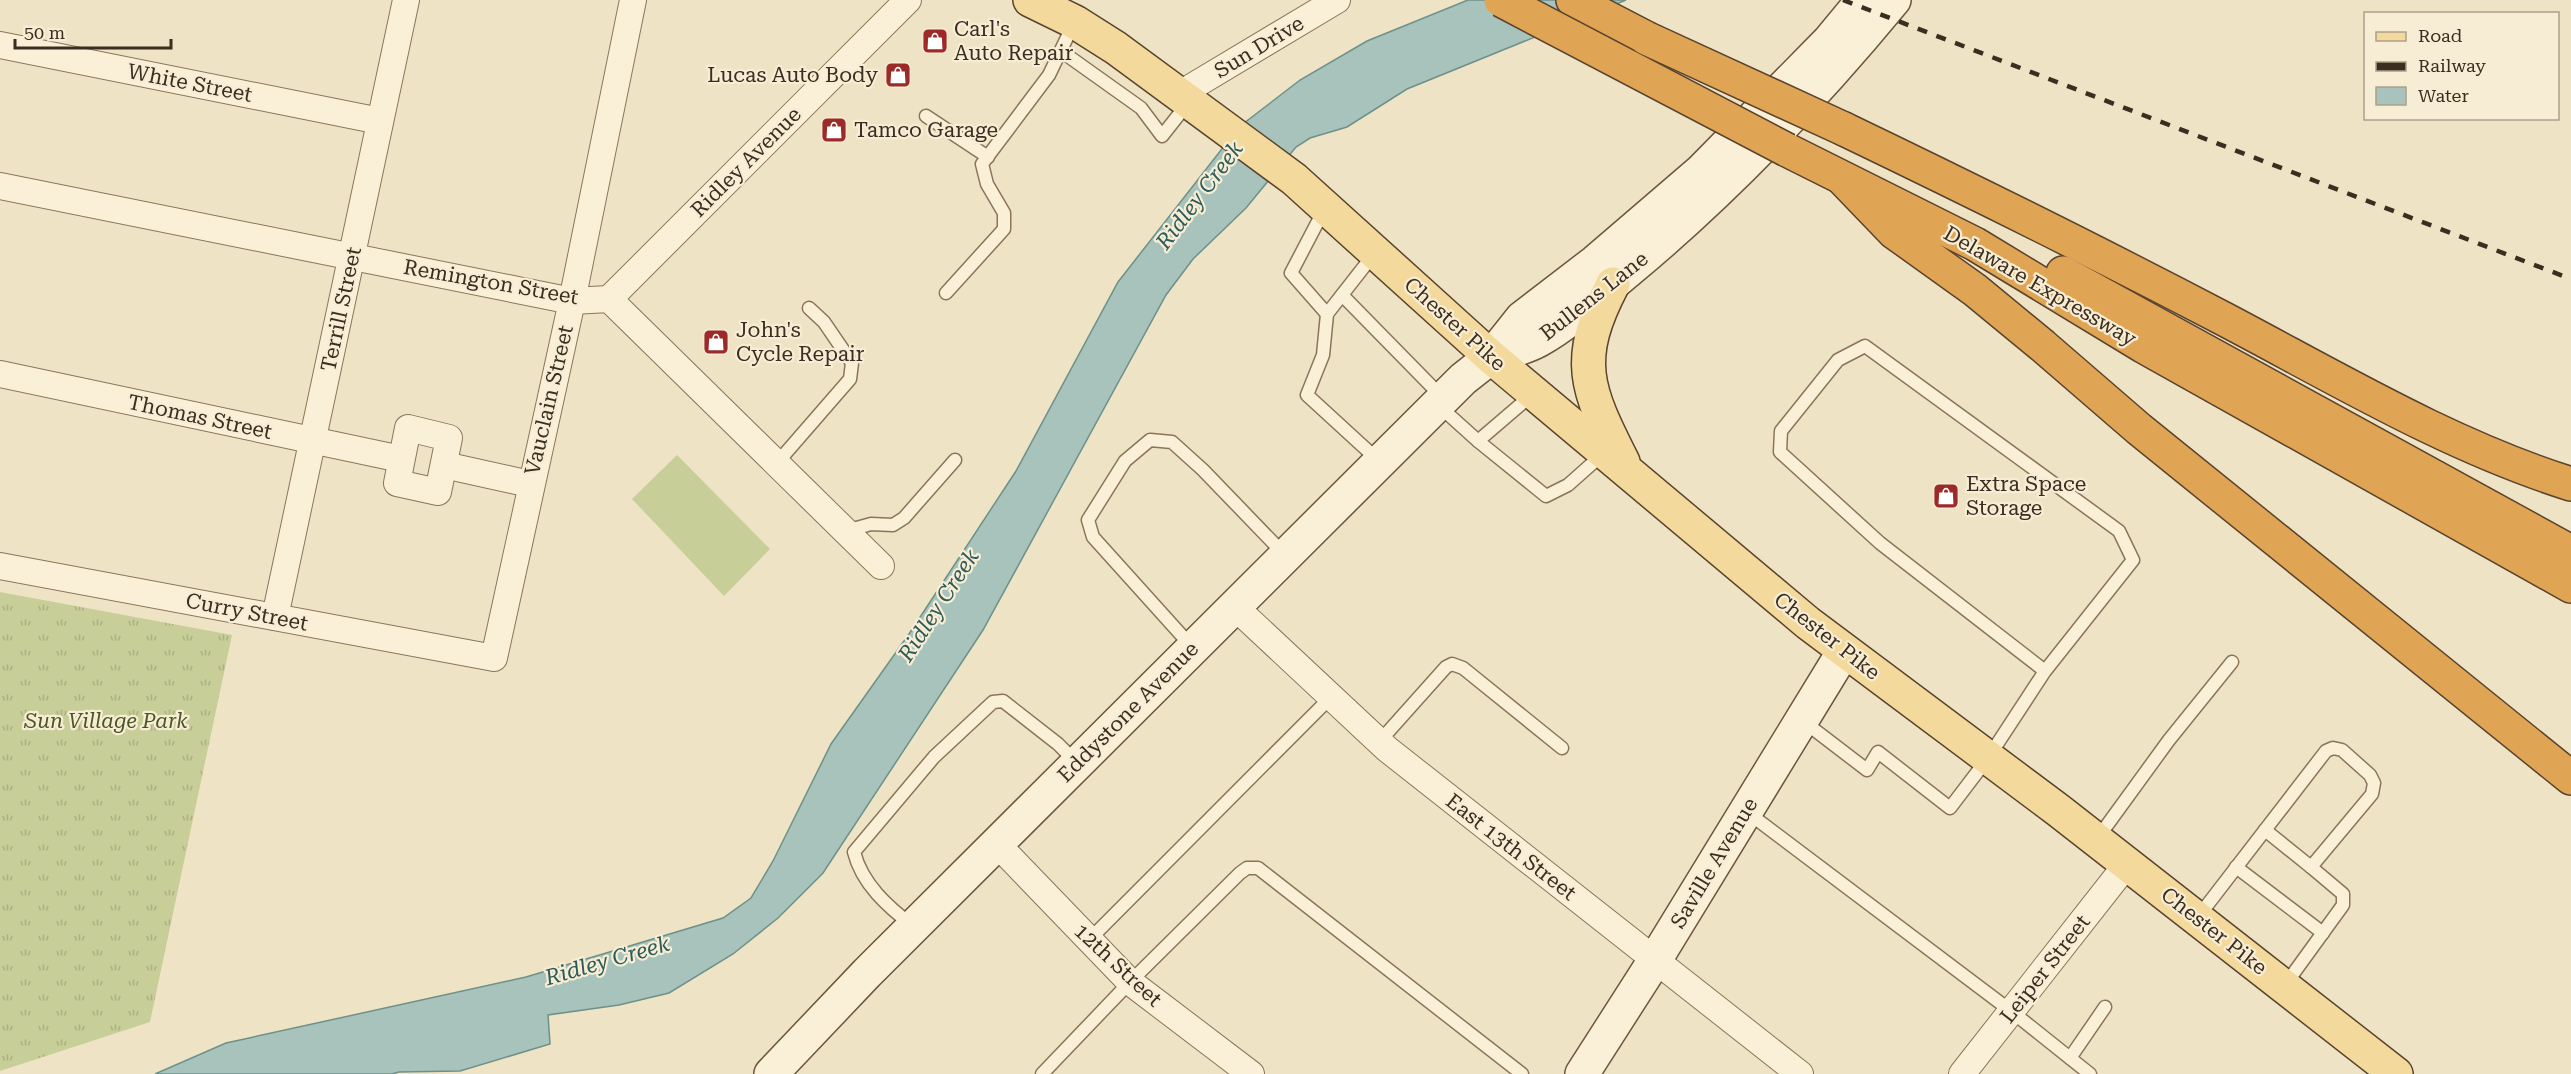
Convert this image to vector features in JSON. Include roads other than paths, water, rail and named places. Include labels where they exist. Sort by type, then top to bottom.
[{"type":"highway","name":"Delaware Expressway","points":[[1501,0],[1834,156],[2571,552]]},
{"type":"highway","name":"Delaware Expressway","points":[[1572,0],[1646,38],[2143,346],[2571,586]]},
{"type":"highway","points":[[1834,156],[2072,239],[2380,401],[2484,452],[2571,484]]},
{"type":"highway","points":[[1834,156],[1894,232],[1975,290],[2158,444],[2571,778]]},
{"type":"main road","name":"Chester Pike","points":[[1030,0],[1068,36],[1116,48],[1282,169],[1491,357],[1844,651],[2096,840],[2396,1074]]},
{"type":"main road","points":[[1612,284],[1593,326],[1588,372],[1596,404],[1630,474]]},
{"type":"street","name":"Terrill Street","points":[[275,617],[406,0]]},
{"type":"street","name":"Vauclain Street","points":[[494,658],[530,484],[572,301],[633,0]]},
{"type":"street","name":"Ridley Avenue","points":[[609,299],[908,0]]},
{"type":"street","name":"Sun Drive","points":[[1185,98],[1337,0]]},
{"type":"street","name":"Bullens Lane","points":[[1491,357],[1522,318],[1604,255],[1701,171],[1829,41],[1863,0]]},
{"type":"street","name":"Bullens Lane","points":[[1491,357],[1538,341],[1612,284],[1719,192],[1841,63],[1894,0]]},
{"type":"street","name":"White Street","points":[[0,45],[380,121]]},
{"type":"street","name":"Remington Street","points":[[0,186],[572,301],[609,299],[881,566]]},
{"type":"street","name":"Eddystone Avenue","points":[[774,1073],[913,926],[996,843],[1440,401],[1491,357]]},
{"type":"street","name":"Thomas Street","points":[[0,374],[401,459]]},
{"type":"street","points":[[408,428],[449,438],[444,465],[438,492],[397,483],[408,428]]},
{"type":"street","points":[[444,465],[530,484]]},
{"type":"street","name":"Curry Street","points":[[0,566],[494,658]]},
{"type":"street","name":"East 13th Street","points":[[1235,607],[1379,742],[1800,1074]]},
{"type":"street","name":"Saville Avenue","points":[[1582,1074],[1655,960],[1844,651]]},
{"type":"street","name":"12th Street","points":[[996,843],[1130,982],[1251,1074]]},
{"type":"street","name":"Leiper Street","points":[[1962,1074],[2127,864]]},
{"type":"lane","points":[[946,293],[1004,229],[1004,213],[987,184],[982,164],[1048,75],[1068,36],[1142,108],[1162,136],[1185,98]]},
{"type":"lane","points":[[926,116],[988,157]]},
{"type":"lane","points":[[1325,207],[1291,273],[1327,314]]},
{"type":"lane","points":[[1376,253],[1327,314],[1323,355],[1307,395],[1379,462]]},
{"type":"lane","points":[[1342,295],[1478,441],[1546,496],[1568,484],[1605,453]]},
{"type":"lane","points":[[777,462],[850,379],[852,363],[824,322],[809,308]]},
{"type":"lane","points":[[1802,720],[1867,770],[1878,752],[1950,807],[1988,758],[2045,671],[2133,560],[2119,531],[1865,346],[1838,360],[1781,431],[1780,452],[1880,543],[2045,671]]},
{"type":"lane","points":[[1478,441],[1534,393]]},
{"type":"lane","points":[[1193,648],[1093,537],[1088,520],[1125,462],[1150,440],[1172,442],[1203,470],[1285,556]]},
{"type":"lane","points":[[846,531],[871,524],[893,525],[904,518],[955,460]]},
{"type":"lane","points":[[2096,840],[2169,740],[2232,662]]},
{"type":"lane","points":[[1379,742],[1430,684],[1452,664],[1463,668],[1562,748]]},
{"type":"lane","points":[[1089,940],[1331,697]]},
{"type":"lane","points":[[913,926],[869,885],[856,863],[854,852],[934,757],[993,702],[1003,700],[1058,744],[1077,763]]},
{"type":"lane","points":[[2197,918],[2326,751],[2332,748],[2342,750],[2370,775],[2374,783],[2372,794],[2311,867]]},
{"type":"lane","points":[[1746,812],[2012,1011],[2090,1074]]},
{"type":"lane","points":[[2265,830],[2343,894],[2343,904],[2284,986]]},
{"type":"lane","points":[[2236,867],[2323,933]]},
{"type":"lane","points":[[1042,1074],[1130,982],[1246,868],[1258,868],[1522,1074]]},
{"type":"lane","points":[[2070,1058],[2105,1007]]},
{"type":"water","name":"Ridley Creek","points":[[1468,0],[1626,0],[1407,89],[1347,127],[1310,138],[1296,147],[1246,208],[1193,259],[1166,295],[983,630],[823,873],[778,918],[733,954],[669,993],[619,1005],[548,1015],[550,1044],[460,1071],[392,1074],[155,1074],[226,1043],[526,977],[723,918],[751,898],[773,861],[831,744],[909,634],[1016,471],[1118,282],[1239,127],[1300,80],[1367,41]]},
{"type":"railway","points":[[1843,0],[2571,279]]},
{"type":"place","name":"Carl's Auto Repair","points":[[935,41]]},
{"type":"place","name":"Lucas Auto Body","points":[[898,75]]},
{"type":"place","name":"Tamco Garage","points":[[834,130]]},
{"type":"place","name":"John's Cycle Repair","points":[[716,342]]},
{"type":"place","name":"Extra Space Storage","points":[[1946,496]]},
{"type":"park label","name":"Sun Village Park","points":[[106,721]]}]
